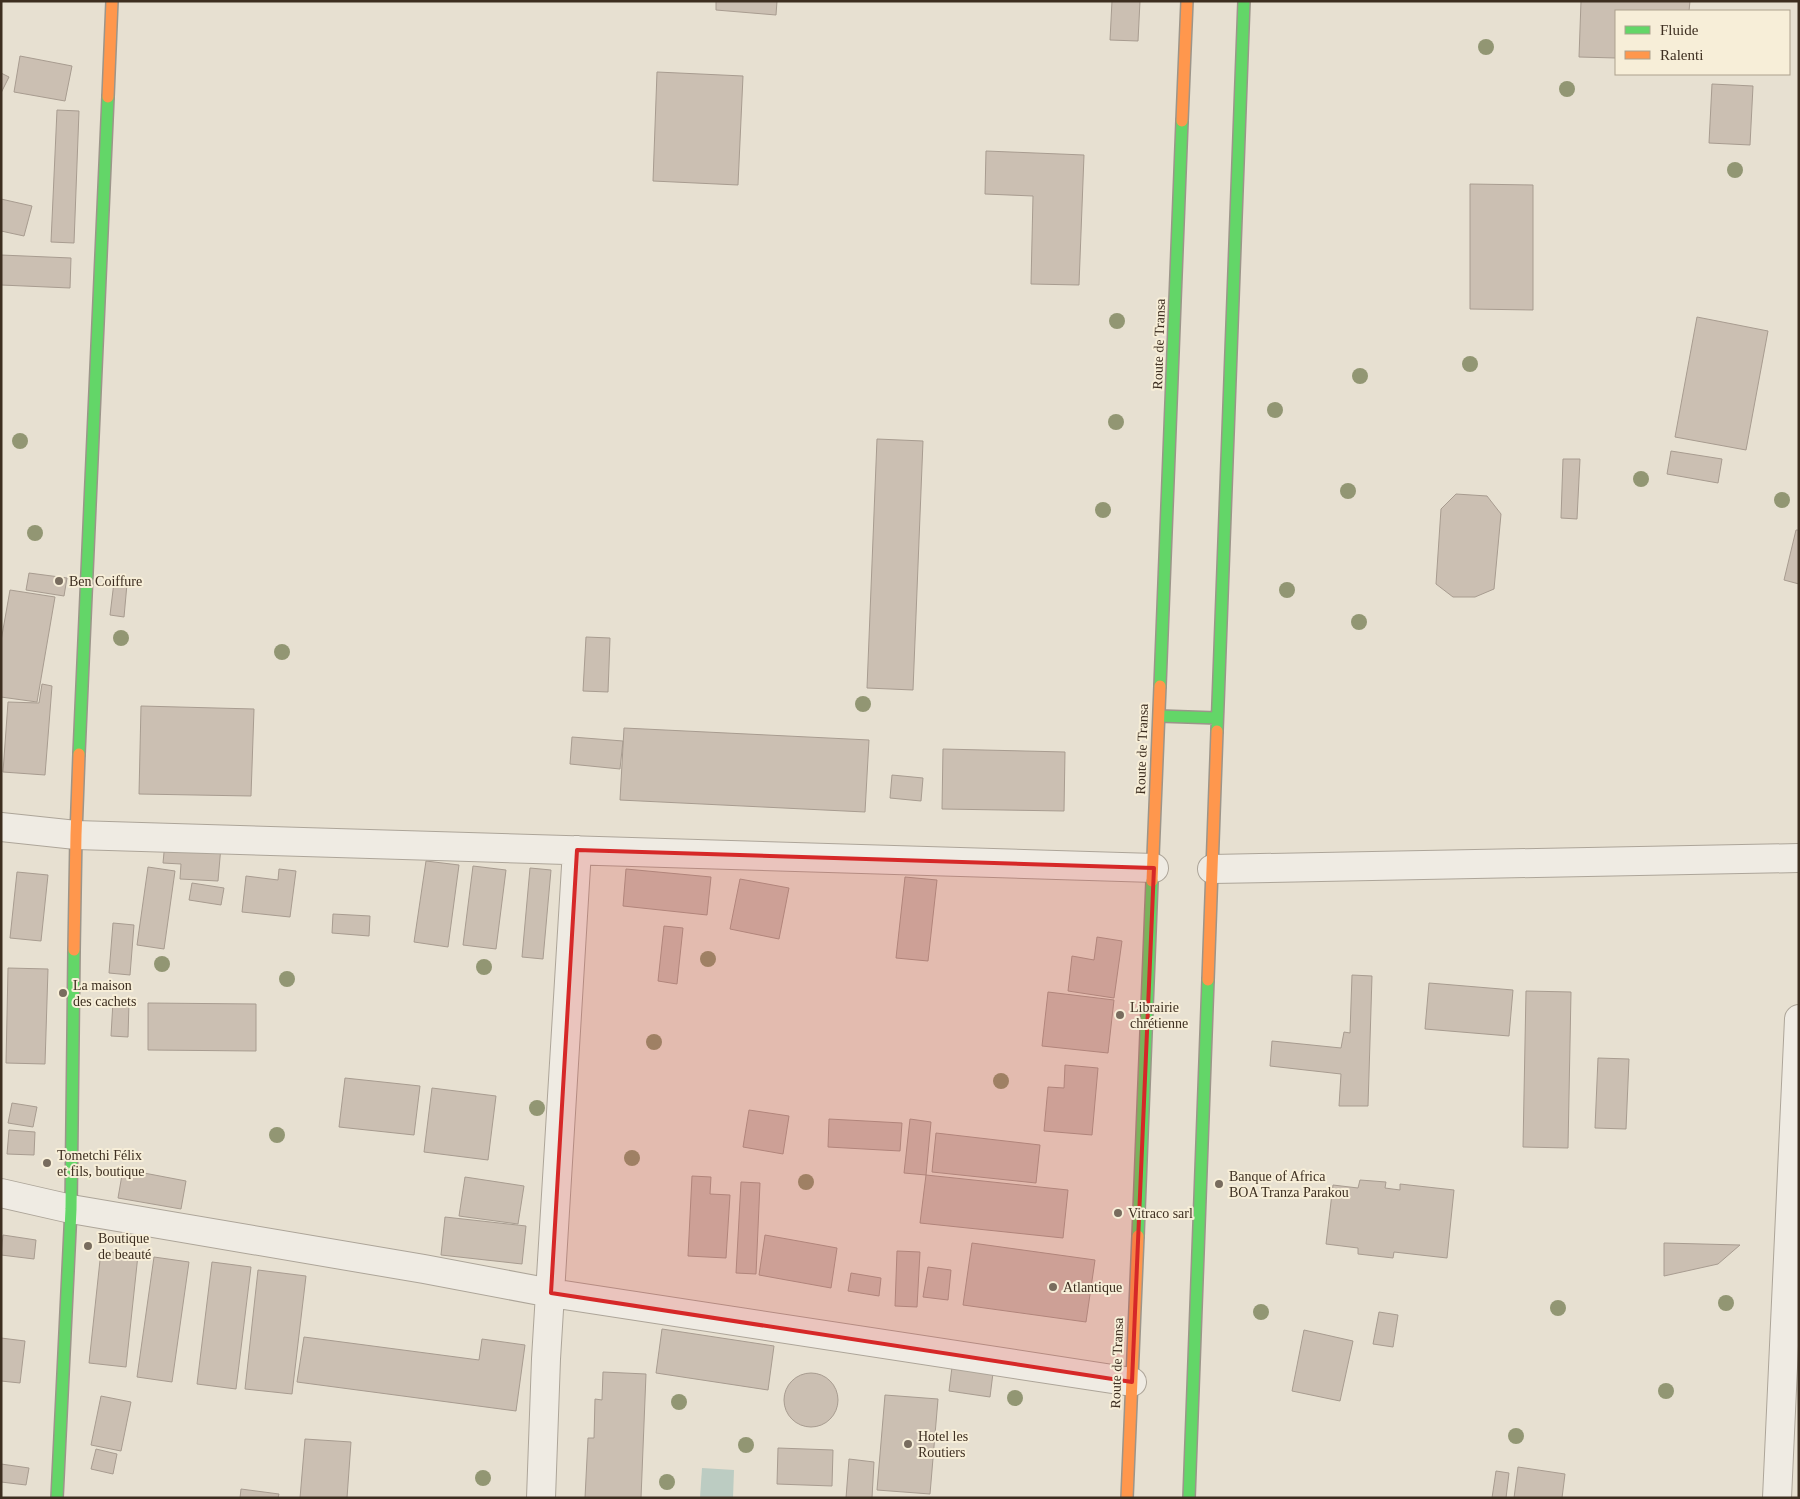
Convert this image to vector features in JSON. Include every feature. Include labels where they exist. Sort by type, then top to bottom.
[{"type":"main road","points":[[57,1498],[71,1209],[76,835],[112,1]]},
{"type":"main road","name":"Route de Transa","points":[[1127,1498],[1154,868],[1158,716],[1187,1]]},
{"type":"main road","points":[[1188,1498],[1244,1]]},
{"type":"main road","points":[[1158,716],[1216,718]]},
{"type":"street","points":[[1,827],[76,835],[1154,868]]},
{"type":"street","points":[[541,1498],[546,1358],[577,850]]},
{"type":"street","points":[[1212,869],[1799,858]]},
{"type":"street","points":[[1777,1498],[1799,1019]]},
{"type":"street","points":[[1,1193],[71,1209],[424,1269],[551,1293],[1132,1382]]},
{"type":"highlighted area","points":[[577,850],[1154,868],[1132,1382],[551,1293]]},
{"type":"shaded area","points":[[702,1468],[734,1470],[733,1498],[700,1498]]},
{"type":"building","points":[[716,1],[777,1],[776,15],[716,10]]},
{"type":"building","points":[[1112,1],[1140,1],[1138,41],[1110,40]]},
{"type":"building","points":[[1581,1],[1690,1],[1689,10],[1615,10],[1615,58],[1579,57]]},
{"type":"building","points":[[20,56],[72,66],[65,101],[14,92]]},
{"type":"building","points":[[657,72],[743,76],[738,185],[653,181]]},
{"type":"building","points":[[1,73],[9,77],[1,93]]},
{"type":"building","points":[[1712,84],[1753,86],[1750,145],[1709,143]]},
{"type":"building","points":[[57,110],[79,111],[74,243],[51,242]]},
{"type":"building","points":[[986,151],[1084,155],[1079,285],[1031,284],[1033,196],[985,194]]},
{"type":"building","points":[[1470,184],[1533,185],[1533,310],[1470,309]]},
{"type":"building","points":[[1,199],[32,206],[24,236],[1,231]]},
{"type":"building","points":[[1,255],[71,258],[70,288],[1,285]]},
{"type":"building","points":[[1697,317],[1768,331],[1746,450],[1675,437]]},
{"type":"building","points":[[877,439],[923,441],[913,690],[867,688]]},
{"type":"building","points":[[1671,451],[1722,459],[1718,483],[1667,474]]},
{"type":"building","points":[[1563,459],[1580,459],[1577,519],[1561,518]]},
{"type":"building","points":[[1456,494],[1487,496],[1501,514],[1494,589],[1475,597],[1453,597],[1436,584],[1441,509]]},
{"type":"building","points":[[1796,530],[1799,530],[1799,584],[1784,580]]},
{"type":"building","points":[[29,573],[67,578],[64,596],[26,590]]},
{"type":"building","points":[[114,582],[127,584],[124,617],[110,615]]},
{"type":"building","points":[[10,590],[55,597],[37,702],[1,697],[1,641]]},
{"type":"building","points":[[586,637],[610,638],[608,692],[583,691]]},
{"type":"building","points":[[42,684],[52,686],[45,775],[3,772],[8,702],[39,703]]},
{"type":"building","points":[[141,706],[254,709],[251,796],[139,794]]},
{"type":"building","points":[[624,728],[869,740],[865,812],[620,800]]},
{"type":"building","points":[[572,737],[623,741],[620,769],[570,764]]},
{"type":"building","points":[[943,749],[1065,752],[1064,811],[942,809]]},
{"type":"building","points":[[892,775],[923,778],[921,801],[890,798]]},
{"type":"building","points":[[165,842],[221,846],[218,881],[180,879],[181,864],[163,863]]},
{"type":"building","points":[[426,861],[459,865],[448,947],[414,942]]},
{"type":"building","points":[[473,866],[506,870],[496,949],[463,945]]},
{"type":"building","points":[[148,867],[175,871],[164,949],[137,945]]},
{"type":"building","points":[[530,868],[551,870],[543,959],[522,957]]},
{"type":"building","points":[[279,869],[296,871],[290,917],[242,912],[246,876],[278,880]]},
{"type":"building","points":[[626,869],[711,877],[707,915],[623,906]]},
{"type":"building","points":[[17,872],[48,875],[41,941],[10,938]]},
{"type":"building","points":[[905,877],[937,880],[928,961],[896,958]]},
{"type":"building","points":[[740,879],[789,888],[779,939],[730,929]]},
{"type":"building","points":[[192,883],[224,888],[221,905],[189,900]]},
{"type":"building","points":[[333,914],[370,916],[369,936],[332,933]]},
{"type":"building","points":[[113,923],[134,925],[130,975],[109,973]]},
{"type":"building","points":[[664,926],[683,928],[677,984],[658,981]]},
{"type":"building","points":[[1097,937],[1122,941],[1114,998],[1068,991],[1072,956],[1094,960]]},
{"type":"building","points":[[8,968],[48,969],[45,1064],[6,1063]]},
{"type":"building","points":[[1352,975],[1372,976],[1368,1106],[1339,1106],[1341,1074],[1270,1066],[1272,1041],[1341,1048],[1344,1032],[1350,1033]]},
{"type":"building","points":[[1429,983],[1513,990],[1509,1036],[1425,1029]]},
{"type":"building","points":[[1526,991],[1571,992],[1568,1148],[1523,1147]]},
{"type":"building","points":[[1048,992],[1114,1000],[1108,1053],[1042,1046]]},
{"type":"building","points":[[113,1001],[129,1002],[128,1037],[111,1036]]},
{"type":"building","points":[[148,1003],[256,1004],[256,1051],[148,1050]]},
{"type":"building","points":[[1598,1058],[1629,1059],[1626,1129],[1595,1128]]},
{"type":"building","points":[[1065,1065],[1098,1068],[1092,1135],[1044,1131],[1048,1087],[1064,1088]]},
{"type":"building","points":[[345,1078],[420,1086],[414,1135],[339,1127]]},
{"type":"building","points":[[432,1088],[496,1096],[488,1160],[424,1152]]},
{"type":"building","points":[[12,1103],[37,1107],[33,1127],[8,1123]]},
{"type":"building","points":[[749,1110],[789,1116],[783,1154],[743,1147]]},
{"type":"building","points":[[829,1119],[902,1123],[900,1151],[828,1147]]},
{"type":"building","points":[[910,1119],[931,1122],[926,1175],[904,1173]]},
{"type":"building","points":[[9,1130],[35,1132],[34,1155],[7,1154]]},
{"type":"building","points":[[936,1133],[1040,1145],[1036,1183],[932,1172]]},
{"type":"building","points":[[123,1169],[186,1181],[181,1209],[118,1198]]},
{"type":"building","points":[[926,1175],[1068,1190],[1063,1238],[920,1223]]},
{"type":"building","points":[[692,1176],[711,1177],[710,1194],[730,1195],[726,1258],[688,1256]]},
{"type":"building","points":[[465,1177],[524,1186],[518,1224],[459,1216]]},
{"type":"building","points":[[1360,1180],[1386,1182],[1385,1188],[1400,1190],[1400,1184],[1454,1190],[1447,1258],[1394,1252],[1393,1258],[1358,1254],[1358,1248],[1326,1244],[1333,1185],[1358,1188]]},
{"type":"building","points":[[741,1182],[760,1183],[756,1274],[736,1273]]},
{"type":"building","points":[[445,1217],[526,1226],[522,1264],[441,1255]]},
{"type":"building","points":[[3,1235],[36,1240],[34,1259],[1,1255]]},
{"type":"building","points":[[765,1235],[837,1248],[831,1288],[759,1275]]},
{"type":"building","points":[[972,1243],[1095,1260],[1086,1322],[963,1305]]},
{"type":"building","points":[[1664,1243],[1740,1245],[1718,1264],[1664,1276]]},
{"type":"building","points":[[101,1251],[138,1255],[126,1367],[89,1363]]},
{"type":"building","points":[[897,1251],[920,1252],[917,1307],[895,1306]]},
{"type":"building","points":[[154,1257],[189,1262],[172,1382],[137,1377]]},
{"type":"building","points":[[212,1262],[251,1267],[236,1389],[197,1384]]},
{"type":"building","points":[[928,1267],[951,1270],[948,1300],[923,1297]]},
{"type":"building","points":[[258,1270],[306,1276],[292,1394],[245,1389]]},
{"type":"building","points":[[851,1273],[881,1278],[879,1296],[848,1291]]},
{"type":"building","points":[[1379,1312],[1398,1315],[1393,1347],[1373,1344]]},
{"type":"building","points":[[662,1329],[774,1346],[768,1390],[656,1373]]},
{"type":"building","points":[[1304,1330],[1353,1341],[1340,1401],[1292,1391]]},
{"type":"building","points":[[304,1337],[479,1360],[482,1339],[525,1345],[516,1411],[297,1382]]},
{"type":"building","points":[[1,1338],[25,1341],[20,1383],[1,1381]]},
{"type":"building","points":[[952,1367],[993,1373],[990,1397],[949,1391]]},
{"type":"building","points":[[603,1372],[646,1374],[641,1498],[585,1498],[588,1438],[594,1438],[595,1399],[602,1400]]},
{"type":"building","points":[[811,1373],[821,1375],[830,1381],[836,1390],[838,1400],[836,1410],[830,1419],[821,1425],[811,1427],[801,1425],[792,1419],[786,1410],[784,1400],[786,1390],[792,1381],[801,1375]]},
{"type":"building","name":"Hotel les Routiers","points":[[885,1395],[938,1399],[930,1494],[877,1490]]},
{"type":"building","points":[[101,1396],[131,1402],[121,1451],[91,1445]]},
{"type":"building","points":[[305,1439],[351,1442],[347,1498],[300,1498]]},
{"type":"building","points":[[778,1448],[833,1450],[832,1486],[777,1484]]},
{"type":"building","points":[[96,1449],[117,1454],[113,1474],[91,1469]]},
{"type":"building","points":[[849,1459],[874,1462],[872,1498],[846,1498]]},
{"type":"building","points":[[1,1464],[29,1468],[26,1485],[1,1482]]},
{"type":"building","points":[[1518,1467],[1565,1474],[1562,1498],[1514,1498]]},
{"type":"building","points":[[1496,1471],[1509,1473],[1506,1498],[1492,1498]]},
{"type":"building","points":[[241,1489],[279,1494],[278,1498],[240,1498]]},
{"type":"traffic: fast","points":[[1217,731],[1244,1]]},
{"type":"traffic: fast","points":[[79,754],[108,97]]},
{"type":"traffic: fast","points":[[1160,686],[1182,121]]},
{"type":"traffic: fast","points":[[1159,716],[1217,718]]},
{"type":"traffic: fast","points":[[1138,1236],[1152,881]]},
{"type":"traffic: fast","points":[[57,1498],[71,1209],[74,950]]},
{"type":"traffic: fast","points":[[1189,1498],[1208,980]]},
{"type":"traffic: slow","points":[[108,97],[112,1]]},
{"type":"traffic: slow","points":[[1182,121],[1187,1]]},
{"type":"traffic: slow","points":[[1152,881],[1160,686]]},
{"type":"traffic: slow","points":[[1208,980],[1217,731]]},
{"type":"traffic: slow","points":[[74,950],[79,754]]},
{"type":"traffic: slow","points":[[1127,1498],[1138,1236]]},
{"type":"place","name":"Ben Coiffure","points":[[59,581]]},
{"type":"place","name":"La maison des cachets","points":[[63,993]]},
{"type":"place","name":"Librairie chrétienne","points":[[1120,1015]]},
{"type":"place","name":"Tometchi Félix et fils, boutique","points":[[47,1163]]},
{"type":"place","name":"Banque of Africa BOA Tranza Parakou","points":[[1219,1184]]},
{"type":"place","name":"Vitraco sarl","points":[[1118,1213]]},
{"type":"place","name":"Boutique de beauté","points":[[88,1246]]},
{"type":"place","name":"Atlantique","points":[[1053,1287]]},
{"type":"place","name":"Hotel les Routiers","points":[[908,1444]]}]
